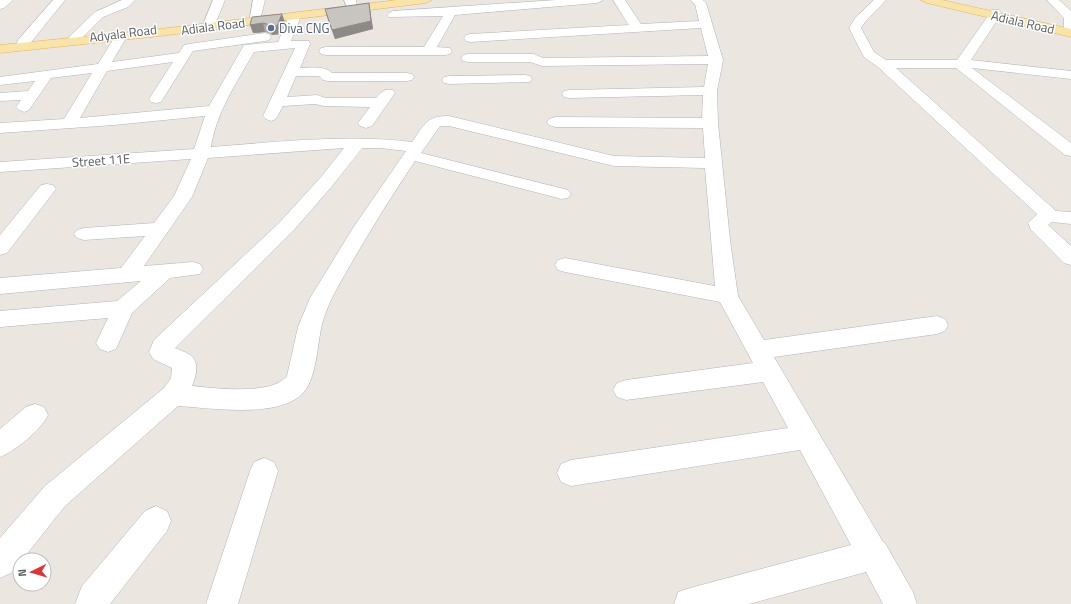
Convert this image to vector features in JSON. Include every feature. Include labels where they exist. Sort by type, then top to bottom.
[{"type":"main road","name":"Adiala Road","points":[[0,50],[120,38],[295,16],[391,10],[426,0]]},
{"type":"main road","name":"Adiala Road","points":[[927,0],[1071,31]]},
{"type":"main road","points":[[943,0],[995,14]]},
{"type":"main road","name":"Adyala Road","points":[[0,45],[256,17],[350,2],[391,10]]},
{"type":"street","points":[[0,6],[7,0]]},
{"type":"street","points":[[23,43],[59,0]]},
{"type":"street","points":[[74,38],[93,19],[130,0]]},
{"type":"street","points":[[210,22],[219,0]]},
{"type":"street","points":[[256,17],[259,0]]},
{"type":"street","points":[[391,10],[451,12],[523,3],[597,0]]},
{"type":"street","points":[[619,0],[637,28]]},
{"type":"street","points":[[696,0],[700,3],[716,60],[710,91],[710,123],[727,296],[901,604]]},
{"type":"street","points":[[880,0],[860,20],[855,28],[869,54],[883,64],[1049,215],[1054,217],[1071,218]]},
{"type":"street","points":[[1053,0],[1070,17],[1071,31]]},
{"type":"street","points":[[449,80],[525,86],[531,58],[530,35],[523,3]]},
{"type":"street","points":[[428,51],[451,12]]},
{"type":"street","points":[[995,14],[962,63],[962,68],[1071,151]]},
{"type":"street","points":[[286,39],[295,16]]},
{"type":"street","points":[[470,38],[707,24]]},
{"type":"street","points":[[69,123],[120,38]]},
{"type":"street","points":[[128,274],[182,198],[202,153],[202,146],[215,110],[249,48],[286,39]]},
{"type":"street","points":[[156,99],[182,56],[187,49],[192,47],[286,39],[304,44],[272,116]]},
{"type":"street","points":[[326,51],[384,44],[428,51],[445,51]]},
{"type":"street","points":[[0,81],[182,56]]},
{"type":"street","points":[[468,58],[531,58],[542,62],[716,60]]},
{"type":"street","points":[[883,64],[962,63],[1071,75]]},
{"type":"street","points":[[0,562],[55,496],[173,395],[184,377],[186,369],[183,362],[162,352],[162,346],[286,227],[326,182],[362,133],[381,103],[403,77],[328,77],[323,72],[291,72]]},
{"type":"street","points":[[1049,73],[1071,88]]},
{"type":"street","points":[[0,97],[28,101],[46,75]]},
{"type":"street","points":[[569,94],[710,91]]},
{"type":"street","points":[[278,102],[317,99],[324,102],[381,103]]},
{"type":"street","points":[[0,128],[215,110]]},
{"type":"street","points":[[173,395],[246,399],[278,396],[292,388],[299,376],[309,326],[317,306],[364,224],[434,123],[439,121],[449,122],[614,162],[713,163]]},
{"type":"street","points":[[555,122],[710,123]]},
{"type":"street","name":"Street 11E","points":[[0,167],[333,143],[362,133],[380,143],[414,151],[562,194]]},
{"type":"street","points":[[0,248],[47,189]]},
{"type":"street","points":[[1049,215],[1038,223],[1038,226],[1071,258]]},
{"type":"street","points":[[84,234],[160,229]]},
{"type":"street","points":[[565,266],[727,296]]},
{"type":"street","points":[[0,286],[193,269]]},
{"type":"street","points":[[108,343],[122,308],[165,271]]},
{"type":"street","points":[[0,319],[122,308]]},
{"type":"street","points":[[757,350],[937,325]]},
{"type":"street","points":[[626,390],[770,371]]},
{"type":"street","points":[[0,445],[35,415]]},
{"type":"street","points":[[571,472],[670,459],[807,437]]},
{"type":"street","points":[[222,604],[264,471]]},
{"type":"street","points":[[91,604],[124,559],[156,521]]},
{"type":"street","points":[[690,604],[874,554]]},
{"type":"building","points":[[369,3],[371,21],[332,30],[325,9]]},
{"type":"building","points":[[282,14],[277,26],[269,27],[267,24],[263,23],[250,25],[252,17]]},
{"type":"place","name":"Diva CNG","points":[[271,28]]}]
